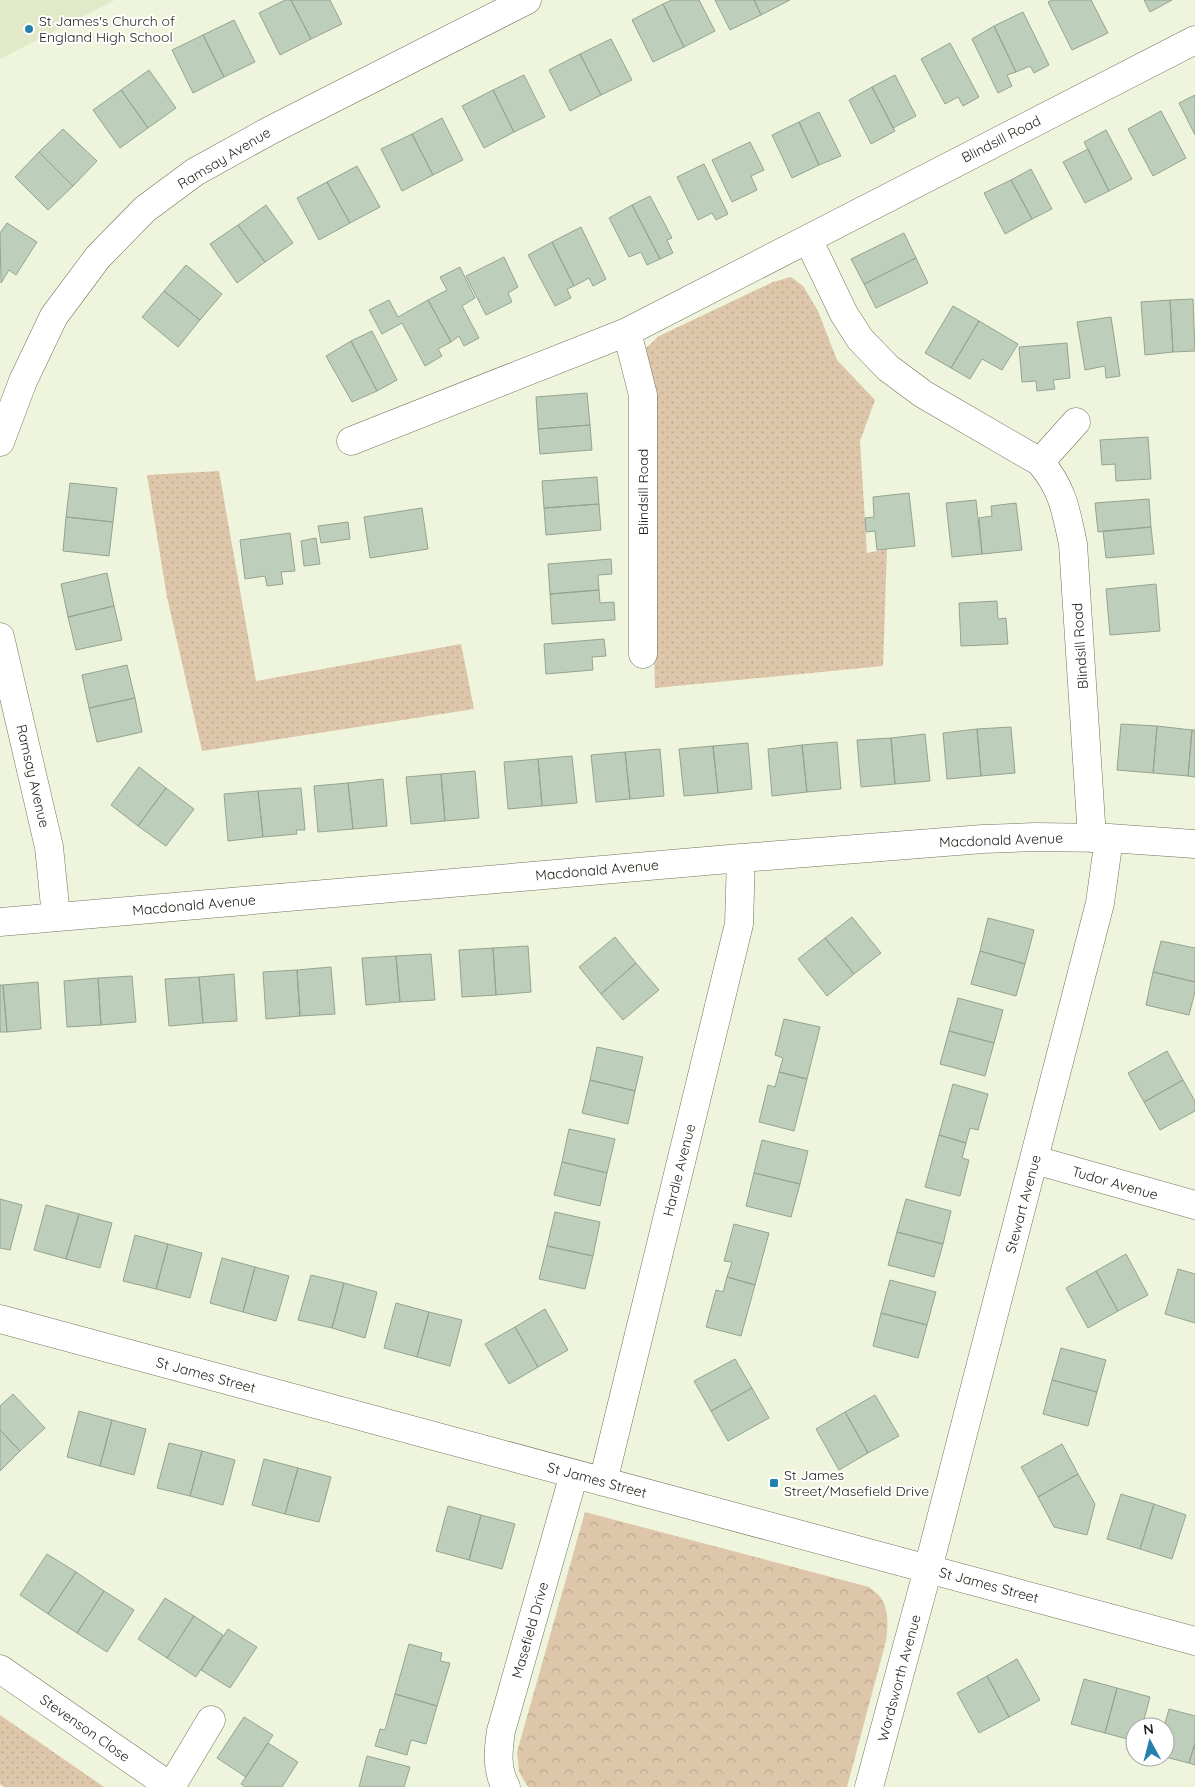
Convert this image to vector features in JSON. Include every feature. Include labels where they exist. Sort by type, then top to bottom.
[{"type":"street","name":"Ramsay Avenue","points":[[0,442],[23,380],[54,316],[98,257],[145,209],[195,172],[270,131],[527,0]]},
{"type":"street","name":"Blindsill Road","points":[[351,441],[627,332],[1195,40]]},
{"type":"street","name":"Blindsill Road","points":[[808,239],[844,314],[860,339],[888,368],[923,394],[1040,462],[1049,472],[1064,502],[1073,544],[1101,838]]},
{"type":"street","name":"Blindsill Road","points":[[627,332],[643,395],[643,654]]},
{"type":"street","points":[[1040,462],[1076,422]]},
{"type":"street","name":"Ramsay Avenue","points":[[0,637],[49,847],[56,916]]},
{"type":"street","name":"Macdonald Avenue","points":[[0,922],[983,839],[1036,837],[1101,838],[1195,844]]},
{"type":"street","name":"Stewart Avenue","points":[[928,1569],[1100,902],[1101,838]]},
{"type":"street","name":"Hardie Avenue","points":[[603,1482],[739,924],[741,858]]},
{"type":"street","name":"Tudor Avenue","points":[[1035,1160],[1195,1205]]},
{"type":"street","name":"St James Street","points":[[0,1319],[1195,1640]]},
{"type":"street","name":"Masefield Drive","points":[[506,1787],[499,1769],[498,1753],[501,1732],[574,1474]]},
{"type":"street","name":"Wordsworth Avenue","points":[[869,1787],[928,1569]]},
{"type":"street","name":"Stevenson Close","points":[[0,1669],[171,1787],[211,1720]]},
{"type":"shaded area","name":"St James's Church of England High School","points":[[0,0],[115,0],[0,59]]},
{"type":"green space","points":[[791,277],[803,286],[818,311],[837,360],[875,400],[860,441],[867,553],[887,549],[883,666],[655,688],[645,349],[659,336],[773,282]]},
{"type":"green space","points":[[219,471],[256,681],[461,644],[474,709],[202,751],[167,597],[147,475]]},
{"type":"green space","points":[[585,1512],[869,1587],[881,1598],[887,1613],[886,1641],[847,1787],[528,1787],[519,1772],[517,1752]]},
{"type":"green space","points":[[0,1715],[104,1787],[4,1787],[0,1784]]},
{"type":"building","points":[[285,0],[291,0],[311,39],[280,55],[259,13]]},
{"type":"building","points":[[291,0],[330,0],[342,24],[311,39]]},
{"type":"building","points":[[672,0],[699,0],[715,31],[684,47],[663,4]]},
{"type":"building","points":[[715,0],[754,0],[761,15],[730,30]]},
{"type":"building","points":[[754,0],[790,0],[761,15]]},
{"type":"building","points":[[1052,0],[1091,0],[1108,33],[1072,50],[1048,2]]},
{"type":"building","points":[[1144,0],[1172,0],[1150,12]]},
{"type":"building","points":[[663,4],[684,47],[653,62],[632,20]]},
{"type":"building","points":[[1023,12],[1049,65],[1034,73],[1030,66],[1016,72],[994,26]]},
{"type":"building","points":[[234,20],[255,62],[224,77],[203,35]]},
{"type":"building","points":[[994,26],[1016,72],[1007,75],[1012,86],[998,93],[972,39]]},
{"type":"building","points":[[203,35],[224,77],[193,93],[172,50]]},
{"type":"building","points":[[611,39],[632,80],[601,95],[580,54]]},
{"type":"building","points":[[950,43],[979,97],[963,106],[958,97],[945,104],[921,59]]},
{"type":"building","points":[[580,54],[601,95],[570,111],[549,70]]},
{"type":"building","points":[[149,70],[176,108],[148,128],[121,90]]},
{"type":"building","points":[[524,75],[545,117],[514,132],[493,90]]},
{"type":"building","points":[[895,75],[916,116],[893,128],[872,87]]},
{"type":"building","points":[[872,87],[895,131],[871,144],[849,100]]},
{"type":"building","points":[[121,90],[148,128],[120,148],[93,110]]},
{"type":"building","points":[[493,90],[514,132],[484,148],[462,106]]},
{"type":"building","points":[[1195,95],[1195,135],[1179,103]]},
{"type":"building","points":[[1161,111],[1186,158],[1153,176],[1128,129]]},
{"type":"building","points":[[819,112],[841,156],[819,165],[799,122]]},
{"type":"building","points":[[442,118],[463,160],[433,175],[412,134]]},
{"type":"building","points":[[799,122],[819,165],[792,178],[772,135]]},
{"type":"building","points":[[63,129],[97,161],[73,186],[39,152]]},
{"type":"building","points":[[1106,130],[1132,179],[1109,191],[1084,142]]},
{"type":"building","points":[[412,134],[433,175],[402,191],[381,149]]},
{"type":"building","points":[[750,142],[764,170],[751,176],[757,190],[732,202],[712,160]]},
{"type":"building","points":[[1088,149],[1109,191],[1085,203],[1063,162]]},
{"type":"building","points":[[39,152],[73,186],[48,210],[15,177]]},
{"type":"building","points":[[704,164],[728,214],[716,220],[712,213],[698,220],[677,177]]},
{"type":"building","points":[[357,166],[380,207],[350,223],[327,182]]},
{"type":"building","points":[[1031,169],[1052,209],[1032,219],[1011,180]]},
{"type":"building","points":[[1011,180],[1032,219],[1005,234],[984,193]]},
{"type":"building","points":[[327,182],[350,223],[319,240],[297,198]]},
{"type":"building","points":[[650,196],[672,238],[667,240],[673,253],[660,259],[632,205]]},
{"type":"building","points":[[266,205],[293,243],[265,262],[238,225]]},
{"type":"building","points":[[632,205],[660,259],[647,265],[641,252],[629,257],[609,218]]},
{"type":"building","points":[[7,223],[37,242],[16,275],[9,270],[1,283],[0,233]]},
{"type":"building","points":[[238,225],[265,262],[237,283],[210,244]]},
{"type":"building","points":[[581,227],[606,279],[593,286],[589,278],[574,286],[552,242]]},
{"type":"building","points":[[904,233],[916,258],[864,284],[851,259]]},
{"type":"building","points":[[552,242],[574,286],[567,289],[571,298],[555,306],[528,255]]},
{"type":"building","points":[[504,257],[518,287],[508,293],[512,302],[486,315],[466,276]]},
{"type":"building","points":[[916,258],[928,283],[876,308],[864,284]]},
{"type":"building","points":[[186,265],[222,294],[200,320],[164,291]]},
{"type":"building","points":[[460,267],[475,298],[462,306],[479,338],[464,346],[459,336],[451,342],[428,300],[447,290],[440,277]]},
{"type":"building","points":[[164,291],[200,320],[178,347],[142,317]]},
{"type":"building","points":[[1193,299],[1195,351],[1173,352],[1170,300]]},
{"type":"building","points":[[389,300],[398,317],[428,300],[451,342],[438,349],[442,356],[425,366],[402,323],[382,334],[369,310]]},
{"type":"building","points":[[1170,300],[1173,352],[1145,355],[1141,302]]},
{"type":"building","points":[[953,306],[979,321],[951,368],[925,353]]},
{"type":"building","points":[[1111,317],[1120,376],[1106,378],[1105,366],[1085,370],[1077,322]]},
{"type":"building","points":[[979,321],[1018,344],[1002,370],[982,359],[970,379],[951,368]]},
{"type":"building","points":[[372,331],[397,380],[377,391],[351,341]]},
{"type":"building","points":[[351,341],[377,391],[352,402],[326,356]]},
{"type":"building","points":[[1067,343],[1070,378],[1053,380],[1055,389],[1037,391],[1036,381],[1022,382],[1019,347]]},
{"type":"building","points":[[587,393],[590,425],[538,429],[536,397]]},
{"type":"building","points":[[590,425],[592,450],[540,454],[538,429]]},
{"type":"building","points":[[1148,437],[1151,479],[1116,481],[1115,464],[1102,465],[1100,440]]},
{"type":"building","points":[[597,477],[599,504],[544,508],[542,481]]},
{"type":"building","points":[[70,483],[117,488],[113,522],[66,517]]},
{"type":"building","points":[[909,493],[915,546],[877,550],[875,531],[866,532],[865,518],[874,517],[873,497]]},
{"type":"building","points":[[1149,499],[1151,527],[1098,532],[1095,503]]},
{"type":"building","points":[[976,500],[982,554],[952,557],[946,503]]},
{"type":"building","points":[[1016,503],[1022,550],[982,554],[979,518],[992,516],[991,506]]},
{"type":"building","points":[[599,504],[601,530],[546,535],[544,508]]},
{"type":"building","points":[[422,508],[428,549],[370,558],[364,517]]},
{"type":"building","points":[[66,517],[113,522],[109,556],[63,551]]},
{"type":"building","points":[[348,522],[350,539],[321,543],[318,526]]},
{"type":"building","points":[[1151,527],[1154,554],[1106,558],[1103,531]]},
{"type":"building","points":[[290,533],[295,571],[281,572],[283,584],[267,586],[265,576],[245,579],[240,540]]},
{"type":"building","points":[[316,538],[320,564],[304,566],[301,541]]},
{"type":"building","points":[[611,559],[612,574],[598,575],[599,590],[550,594],[548,564]]},
{"type":"building","points":[[107,573],[114,606],[68,617],[61,584]]},
{"type":"building","points":[[1156,584],[1160,631],[1110,635],[1106,589]]},
{"type":"building","points":[[599,590],[600,603],[614,602],[615,620],[552,624],[550,594]]},
{"type":"building","points":[[997,601],[998,619],[1006,618],[1008,644],[961,646],[959,603]]},
{"type":"building","points":[[114,606],[122,640],[76,650],[68,617]]},
{"type":"building","points":[[604,639],[606,656],[592,657],[593,670],[546,674],[544,644]]},
{"type":"building","points":[[127,665],[135,698],[89,708],[82,675]]},
{"type":"building","points":[[135,698],[142,732],[97,742],[89,708]]},
{"type":"building","points":[[1121,724],[1157,726],[1153,773],[1117,770]]},
{"type":"building","points":[[1157,726],[1192,730],[1188,776],[1153,773]]},
{"type":"building","points":[[1011,727],[1015,773],[981,776],[977,729]]},
{"type":"building","points":[[977,729],[981,776],[947,779],[943,733]]},
{"type":"building","points":[[1192,730],[1195,730],[1195,777],[1188,776]]},
{"type":"building","points":[[925,734],[930,781],[895,784],[891,738]]},
{"type":"building","points":[[891,738],[895,784],[861,787],[857,740]]},
{"type":"building","points":[[837,742],[841,789],[807,792],[802,745]]},
{"type":"building","points":[[748,743],[752,789],[718,793],[713,746]]},
{"type":"building","points":[[802,745],[807,792],[772,796],[768,749]]},
{"type":"building","points":[[713,746],[718,793],[684,796],[679,749]]},
{"type":"building","points":[[660,749],[664,796],[630,799],[625,752]]},
{"type":"building","points":[[625,752],[630,799],[596,802],[591,755]]},
{"type":"building","points":[[572,756],[577,803],[542,806],[538,759]]},
{"type":"building","points":[[538,759],[542,806],[508,809],[504,762]]},
{"type":"building","points":[[139,767],[166,788],[138,826],[111,805]]},
{"type":"building","points":[[475,771],[479,818],[445,821],[441,774]]},
{"type":"building","points":[[441,774],[445,821],[411,824],[406,777]]},
{"type":"building","points":[[383,779],[387,826],[353,829],[348,783]]},
{"type":"building","points":[[348,783],[353,829],[318,832],[314,786]]},
{"type":"building","points":[[166,788],[194,809],[166,846],[138,826]]},
{"type":"building","points":[[301,788],[305,830],[296,830],[297,834],[263,837],[258,791]]},
{"type":"building","points":[[258,791],[263,837],[228,841],[224,794]]},
{"type":"building","points":[[852,917],[881,953],[854,974],[825,938]]},
{"type":"building","points":[[988,918],[1034,930],[1025,964],[980,951]]},
{"type":"building","points":[[615,937],[636,963],[601,994],[579,967]]},
{"type":"building","points":[[825,938],[854,974],[827,996],[798,959]]},
{"type":"building","points":[[1161,941],[1195,948],[1195,982],[1153,972]]},
{"type":"building","points":[[528,946],[531,992],[496,995],[493,948]]},
{"type":"building","points":[[493,948],[496,995],[462,997],[459,950]]},
{"type":"building","points":[[980,951],[1025,964],[1016,996],[971,984]]},
{"type":"building","points":[[431,954],[435,1000],[400,1002],[396,956]]},
{"type":"building","points":[[396,956],[400,1002],[366,1005],[362,958]]},
{"type":"building","points":[[636,963],[659,990],[623,1020],[601,994]]},
{"type":"building","points":[[331,967],[335,1014],[300,1016],[297,970]]},
{"type":"building","points":[[297,970],[300,1016],[266,1019],[263,972]]},
{"type":"building","points":[[1153,972],[1195,982],[1195,992],[1189,1015],[1146,1005]]},
{"type":"building","points":[[234,974],[237,1021],[203,1023],[199,977]]},
{"type":"building","points":[[132,976],[136,1022],[101,1025],[98,978]]},
{"type":"building","points":[[199,977],[203,1023],[169,1026],[165,979]]},
{"type":"building","points":[[98,978],[101,1025],[67,1027],[64,981]]},
{"type":"building","points":[[38,982],[41,1029],[7,1032],[3,985]]},
{"type":"building","points":[[0,985],[3,985],[7,1032],[0,1032]]},
{"type":"building","points":[[958,998],[1003,1010],[994,1043],[949,1031]]},
{"type":"building","points":[[784,1019],[820,1027],[807,1079],[779,1072],[783,1058],[775,1055]]},
{"type":"building","points":[[949,1031],[994,1043],[985,1076],[940,1064]]},
{"type":"building","points":[[597,1047],[643,1057],[635,1091],[590,1080]]},
{"type":"building","points":[[1167,1051],[1183,1080],[1144,1102],[1128,1073]]},
{"type":"building","points":[[779,1072],[807,1079],[794,1131],[759,1122],[768,1085],[775,1087]]},
{"type":"building","points":[[590,1080],[635,1091],[628,1124],[582,1113]]},
{"type":"building","points":[[1183,1080],[1195,1101],[1195,1111],[1160,1130],[1144,1102]]},
{"type":"building","points":[[953,1084],[988,1094],[978,1130],[970,1128],[966,1143],[939,1135]]},
{"type":"building","points":[[569,1129],[615,1139],[607,1173],[562,1162]]},
{"type":"building","points":[[939,1135],[966,1143],[962,1158],[969,1160],[960,1196],[925,1187]]},
{"type":"building","points":[[762,1140],[808,1151],[800,1184],[754,1173]]},
{"type":"building","points":[[562,1162],[607,1173],[600,1206],[554,1195]]},
{"type":"building","points":[[754,1173],[800,1184],[791,1217],[746,1206]]},
{"type":"building","points":[[0,1199],[22,1205],[10,1250],[0,1248]]},
{"type":"building","points":[[906,1199],[951,1211],[943,1244],[897,1232]]},
{"type":"building","points":[[46,1205],[79,1214],[66,1259],[34,1250]]},
{"type":"building","points":[[555,1212],[600,1222],[593,1256],[547,1246]]},
{"type":"building","points":[[79,1214],[112,1223],[100,1268],[66,1259]]},
{"type":"building","points":[[734,1224],[769,1233],[755,1285],[727,1277],[732,1262],[724,1261]]},
{"type":"building","points":[[897,1232],[943,1244],[934,1277],[888,1265]]},
{"type":"building","points":[[135,1235],[168,1244],[156,1289],[123,1281]]},
{"type":"building","points":[[168,1244],[202,1253],[190,1298],[156,1289]]},
{"type":"building","points":[[547,1246],[593,1256],[585,1289],[539,1279]]},
{"type":"building","points":[[1126,1254],[1148,1295],[1118,1311],[1096,1271]]},
{"type":"building","points":[[222,1258],[255,1267],[243,1312],[210,1303]]},
{"type":"building","points":[[255,1267],[289,1276],[276,1321],[243,1312]]},
{"type":"building","points":[[1178,1269],[1195,1274],[1195,1323],[1165,1314]]},
{"type":"building","points":[[1096,1271],[1118,1311],[1088,1328],[1066,1288]]},
{"type":"building","points":[[311,1275],[344,1283],[332,1328],[298,1320]]},
{"type":"building","points":[[727,1277],[755,1285],[741,1336],[706,1327],[716,1290],[723,1292]]},
{"type":"building","points":[[890,1280],[936,1292],[927,1325],[881,1313]]},
{"type":"building","points":[[344,1283],[377,1292],[365,1338],[332,1328]]},
{"type":"building","points":[[396,1303],[429,1312],[417,1357],[384,1348]]},
{"type":"building","points":[[545,1309],[568,1350],[538,1367],[515,1327]]},
{"type":"building","points":[[429,1312],[462,1320],[450,1366],[417,1357]]},
{"type":"building","points":[[881,1313],[927,1325],[918,1358],[873,1346]]},
{"type":"building","points":[[515,1327],[538,1367],[509,1384],[485,1344]]},
{"type":"building","points":[[1061,1348],[1106,1360],[1097,1392],[1052,1380]]},
{"type":"building","points":[[735,1359],[752,1388],[711,1411],[694,1381]]},
{"type":"building","points":[[1052,1380],[1097,1392],[1088,1426],[1043,1414]]},
{"type":"building","points":[[752,1388],[769,1418],[728,1441],[711,1411]]},
{"type":"building","points":[[13,1394],[45,1428],[20,1451],[0,1430],[0,1406]]},
{"type":"building","points":[[875,1395],[899,1436],[868,1453],[845,1412]]},
{"type":"building","points":[[79,1411],[112,1420],[100,1466],[67,1457]]},
{"type":"building","points":[[845,1412],[868,1453],[839,1470],[816,1429]]},
{"type":"building","points":[[112,1420],[146,1429],[134,1475],[100,1466]]},
{"type":"building","points":[[0,1430],[20,1451],[0,1471]]},
{"type":"building","points":[[169,1443],[202,1451],[190,1496],[157,1488]]},
{"type":"building","points":[[1062,1444],[1078,1474],[1038,1497],[1021,1467]]},
{"type":"building","points":[[202,1451],[235,1460],[223,1505],[190,1496]]},
{"type":"building","points":[[264,1459],[298,1468],[285,1514],[252,1505]]},
{"type":"building","points":[[298,1468],[331,1477],[319,1522],[285,1514]]},
{"type":"building","points":[[1078,1474],[1095,1504],[1087,1535],[1054,1527],[1038,1497]]},
{"type":"building","points":[[1121,1494],[1154,1504],[1140,1549],[1107,1539]]},
{"type":"building","points":[[1154,1504],[1186,1515],[1172,1559],[1140,1549]]},
{"type":"building","points":[[448,1506],[481,1515],[469,1560],[436,1551]]},
{"type":"building","points":[[481,1515],[515,1524],[502,1569],[469,1560]]},
{"type":"building","points":[[47,1554],[76,1572],[48,1614],[20,1595]]},
{"type":"building","points":[[76,1572],[104,1591],[77,1633],[48,1614]]},
{"type":"building","points":[[104,1591],[134,1610],[107,1652],[77,1633]]},
{"type":"building","points":[[165,1598],[194,1616],[167,1658],[138,1639]]},
{"type":"building","points":[[194,1616],[223,1635],[196,1677],[167,1658]]},
{"type":"building","points":[[228,1629],[257,1647],[230,1688],[201,1670]]},
{"type":"building","points":[[409,1644],[442,1653],[440,1661],[450,1663],[437,1706],[395,1694]]},
{"type":"building","points":[[1017,1659],[1040,1700],[1009,1717],[987,1676]]},
{"type":"building","points":[[987,1676],[1009,1717],[979,1733],[957,1693]]},
{"type":"building","points":[[1084,1679],[1117,1688],[1105,1733],[1071,1724]]},
{"type":"building","points":[[1117,1688],[1150,1697],[1145,1717],[1125,1717],[1125,1738],[1105,1733]]},
{"type":"building","points":[[395,1694],[437,1706],[426,1744],[411,1740],[407,1755],[375,1746],[380,1729],[385,1730]]},
{"type":"building","points":[[1169,1709],[1195,1716],[1195,1743],[1189,1763],[1175,1760],[1175,1717],[1167,1717]]},
{"type":"building","points":[[244,1717],[273,1735],[246,1777],[217,1758]]},
{"type":"building","points":[[268,1743],[298,1762],[282,1787],[245,1787],[241,1784]]},
{"type":"building","points":[[1195,1743],[1195,1765],[1189,1763]]},
{"type":"building","points":[[367,1756],[410,1767],[404,1787],[359,1787]]},
{"type":"place","name":"St James's Church of England High School","points":[[29,29]]},
{"type":"place","name":"St James Street/Masefield Drive","points":[[774,1483]]}]
